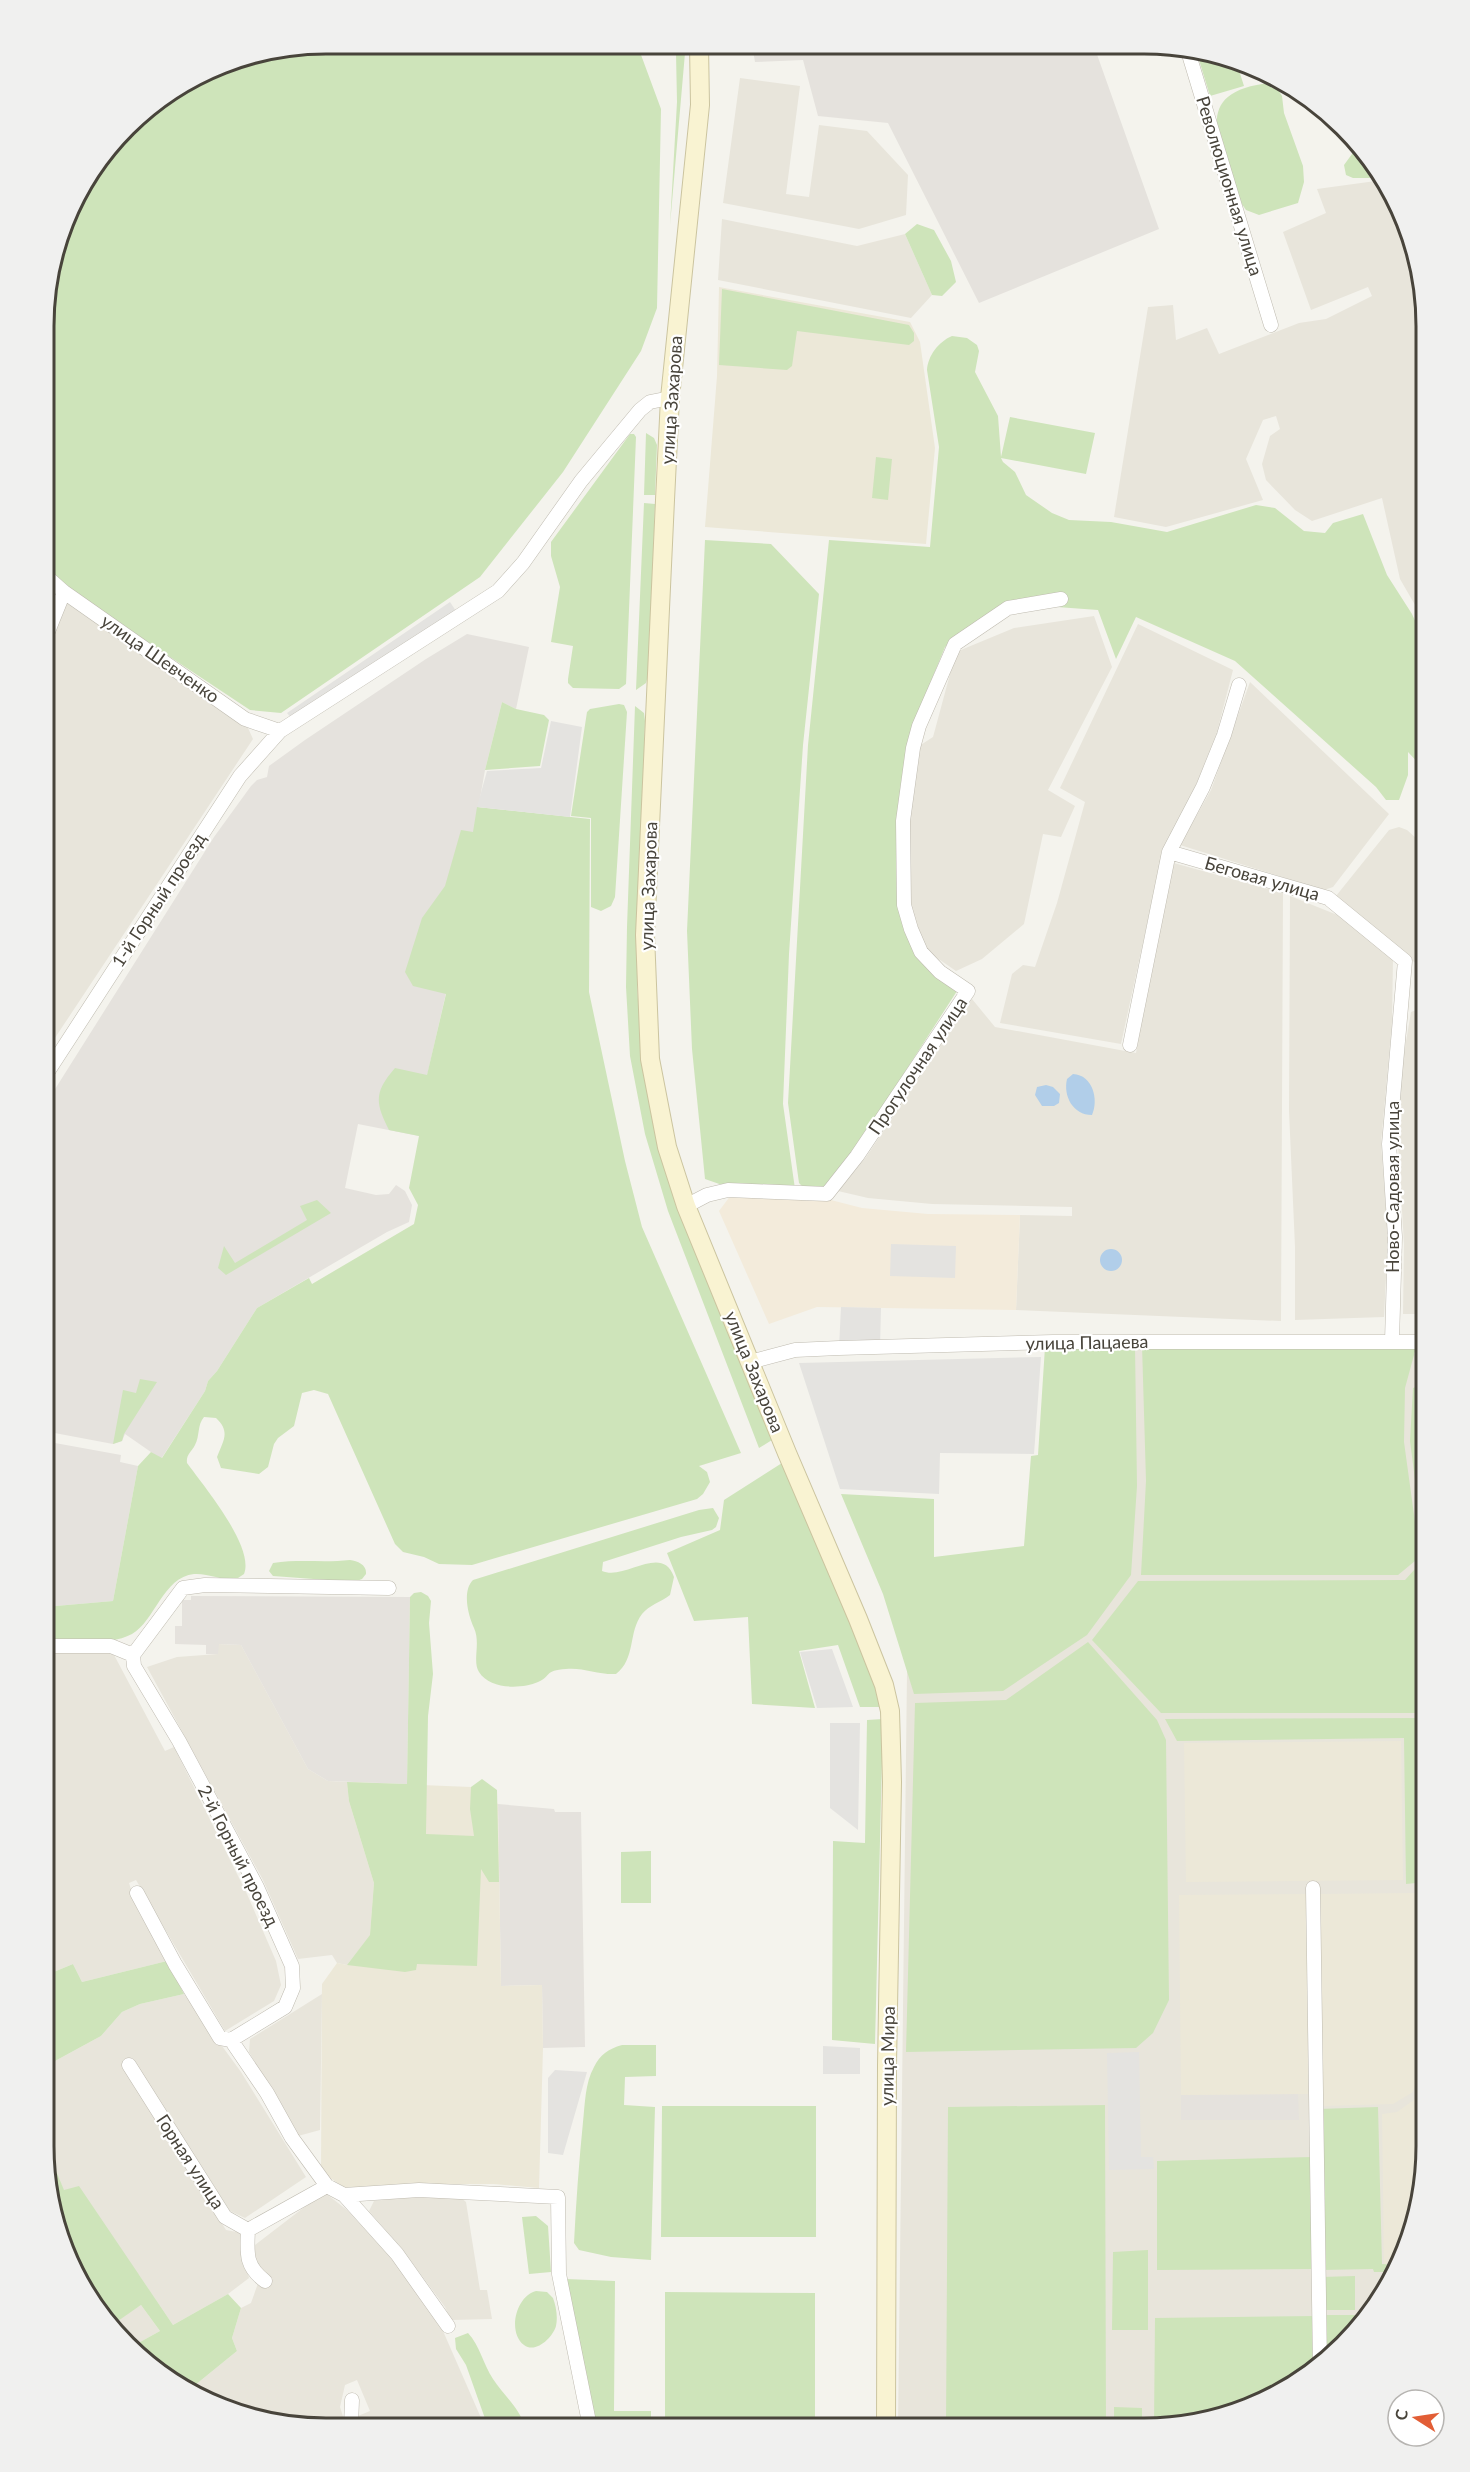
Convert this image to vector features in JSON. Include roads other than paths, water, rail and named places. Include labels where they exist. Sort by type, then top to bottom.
[{"type":"main road","name":"улица Захарова","points":[[699,54],[700,105],[670,398],[645,935],[650,1059],[667,1147],[686,1206],[884,1685]]},
{"type":"main road","name":"улица Мира","points":[[884,1685],[890,1711],[892,1782],[887,2065],[886,2418]]},
{"type":"street","name":"Революционная улица","points":[[1190,58],[1271,326]]},
{"type":"street","name":"1-й Горный проезд","points":[[54,1062],[240,776],[280,731],[498,591],[523,563],[581,481],[640,410],[650,402],[670,398]]},
{"type":"street","name":"улица Шевченко","points":[[54,584],[245,719],[280,731]]},
{"type":"street","points":[[54,616],[63,592]]},
{"type":"street","name":"Прогулочная улица","points":[[686,1206],[707,1195],[728,1190],[827,1194],[857,1156],[968,991],[940,972],[921,952],[904,905],[903,821],[907,779],[919,726],[955,644],[1008,608],[1061,599]]},
{"type":"street","points":[[1130,1045],[1169,852],[1203,787],[1224,735],[1239,685]]},
{"type":"street","name":"Беговая улица","points":[[1169,852],[1328,898],[1405,961]]},
{"type":"street","name":"Ново-Садовая улица","points":[[1392,1341],[1395,1237],[1389,1144],[1405,961]]},
{"type":"street","name":"улица Пацаева","points":[[750,1362],[795,1350],[1053,1342],[1416,1342]]},
{"type":"street","points":[[54,1646],[111,1646],[133,1655],[183,1588],[205,1585],[389,1588]]},
{"type":"street","name":"2-й Горный проезд","points":[[133,1655],[134,1666],[179,1741],[257,1887],[292,1966],[293,1988],[285,2007],[231,2040]]},
{"type":"street","points":[[1313,1888],[1320,2353]]},
{"type":"street","points":[[137,1893],[175,1964],[220,2038],[231,2040],[267,2093],[292,2138],[327,2186],[344,2195],[397,2254],[447,2326]]},
{"type":"street","name":"Горная улица","points":[[129,2065],[225,2217],[248,2229]]},
{"type":"street","points":[[265,2282],[253,2273],[247,2251],[248,2229],[327,2186]]},
{"type":"street","points":[[344,2195],[418,2190],[558,2197],[559,2274],[588,2418]]},
{"type":"street","points":[[351,2418],[352,2400]]},
{"type":"water","points":[[1073,1074],[1080,1075],[1090,1083],[1093,1089],[1095,1102],[1092,1115],[1080,1112],[1068,1098],[1067,1079]]},
{"type":"water","points":[[1046,1085],[1053,1087],[1060,1094],[1059,1103],[1054,1106],[1042,1106],[1035,1095],[1037,1087]]},
{"type":"water","points":[[1111,1249],[1119,1252],[1122,1260],[1119,1268],[1111,1271],[1103,1268],[1100,1260],[1103,1252]]}]
